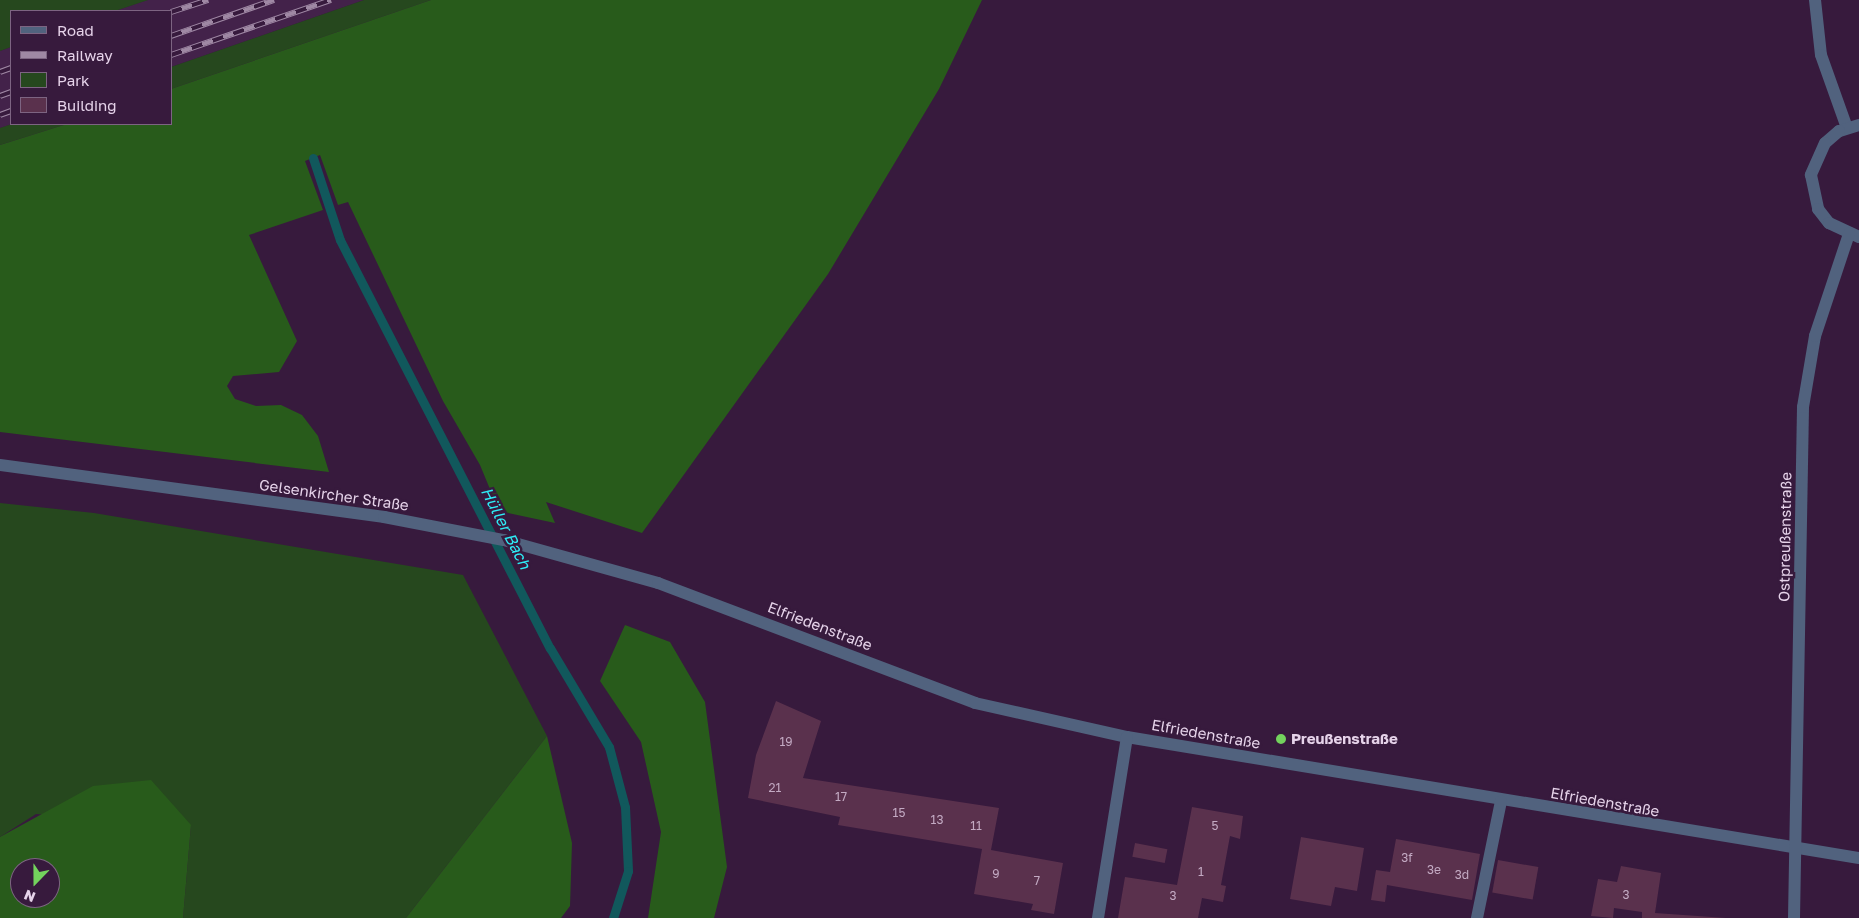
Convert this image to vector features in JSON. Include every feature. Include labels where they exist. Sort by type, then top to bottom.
[{"type":"street","points":[[1815,0],[1821,55],[1853,127],[1825,142],[1811,175],[1818,209],[1829,223],[1854,235]]},
{"type":"street","name":"Ostpreußenstraße","points":[[1794,918],[1797,848],[1803,407],[1815,336],[1854,235]]},
{"type":"street","name":"Gelsenkircher Straße","points":[[0,465],[423,525],[570,557],[658,584]]},
{"type":"street","name":"Elfriedenstraße","points":[[658,584],[975,703],[1127,737],[1859,858]]},
{"type":"street","points":[[1098,918],[1127,737]]},
{"type":"street","points":[[1477,918],[1501,800]]},
{"type":"shaded area","points":[[148,0],[364,0],[172,67],[172,10],[118,10]]},
{"type":"shaded area","points":[[10,47],[10,125],[0,128],[0,51]]},
{"type":"green space","points":[[0,0],[148,0],[118,10],[10,10],[10,47],[0,51]]},
{"type":"green space","points":[[364,0],[431,0],[172,89],[172,67]]},
{"type":"green space","points":[[431,0],[982,0],[939,89],[828,274],[642,533],[546,502],[555,523],[499,511],[480,465],[443,401],[348,202],[338,205],[320,155],[305,161],[323,210],[249,235],[297,341],[279,372],[233,376],[227,386],[235,399],[256,406],[281,405],[302,415],[318,436],[329,472],[0,432],[0,145],[64,125],[172,125],[172,89]]},
{"type":"green space","points":[[10,125],[64,125],[0,145],[0,128]]},
{"type":"green space","points":[[0,503],[94,513],[463,575],[547,736],[406,918],[183,918],[191,825],[36,814],[0,837]]},
{"type":"green space","points":[[625,625],[670,642],[705,702],[727,867],[714,918],[648,918],[661,832],[641,742],[600,681]]},
{"type":"green space","points":[[547,736],[572,843],[570,906],[561,918],[406,918]]},
{"type":"green space","points":[[151,780],[191,825],[183,918],[0,918],[0,837],[93,786]]},
{"type":"building","points":[[776,701],[821,721],[803,778],[999,808],[991,850],[1063,863],[1054,914],[1031,910],[1033,904],[974,894],[982,849],[838,825],[840,817],[748,798],[756,755]]},
{"type":"building","points":[[1192,807],[1243,816],[1240,839],[1230,836],[1221,885],[1226,886],[1223,902],[1202,898],[1198,918],[1118,918],[1125,877],[1177,885]]},
{"type":"building","points":[[1301,837],[1364,848],[1357,891],[1335,887],[1331,906],[1290,899]]},
{"type":"building","points":[[1396,839],[1480,854],[1472,900],[1387,885],[1385,902],[1371,900],[1376,870],[1390,872]]},
{"type":"building","points":[[1135,843],[1167,849],[1165,863],[1132,857]]},
{"type":"building","points":[[1498,860],[1538,867],[1533,900],[1492,892]]},
{"type":"building","points":[[1621,866],[1661,873],[1655,913],[1726,918],[1642,918],[1642,912],[1614,908],[1613,918],[1591,916],[1598,879],[1617,882]]},
{"type":"waterway","name":"Hüller Bach","points":[[313,158],[340,240],[550,648],[609,747],[625,807],[628,871],[613,918]]},
{"type":"railway","points":[[172,12],[208,0]]},
{"type":"railway","points":[[172,36],[274,0]]},
{"type":"railway","points":[[172,55],[331,0]]},
{"type":"railway","points":[[0,72],[10,68]]},
{"type":"railway","points":[[0,96],[10,92]]},
{"type":"railway","points":[[0,115],[10,111]]},
{"type":"place","name":"Preußenstraße","points":[[1281,739]]}]
